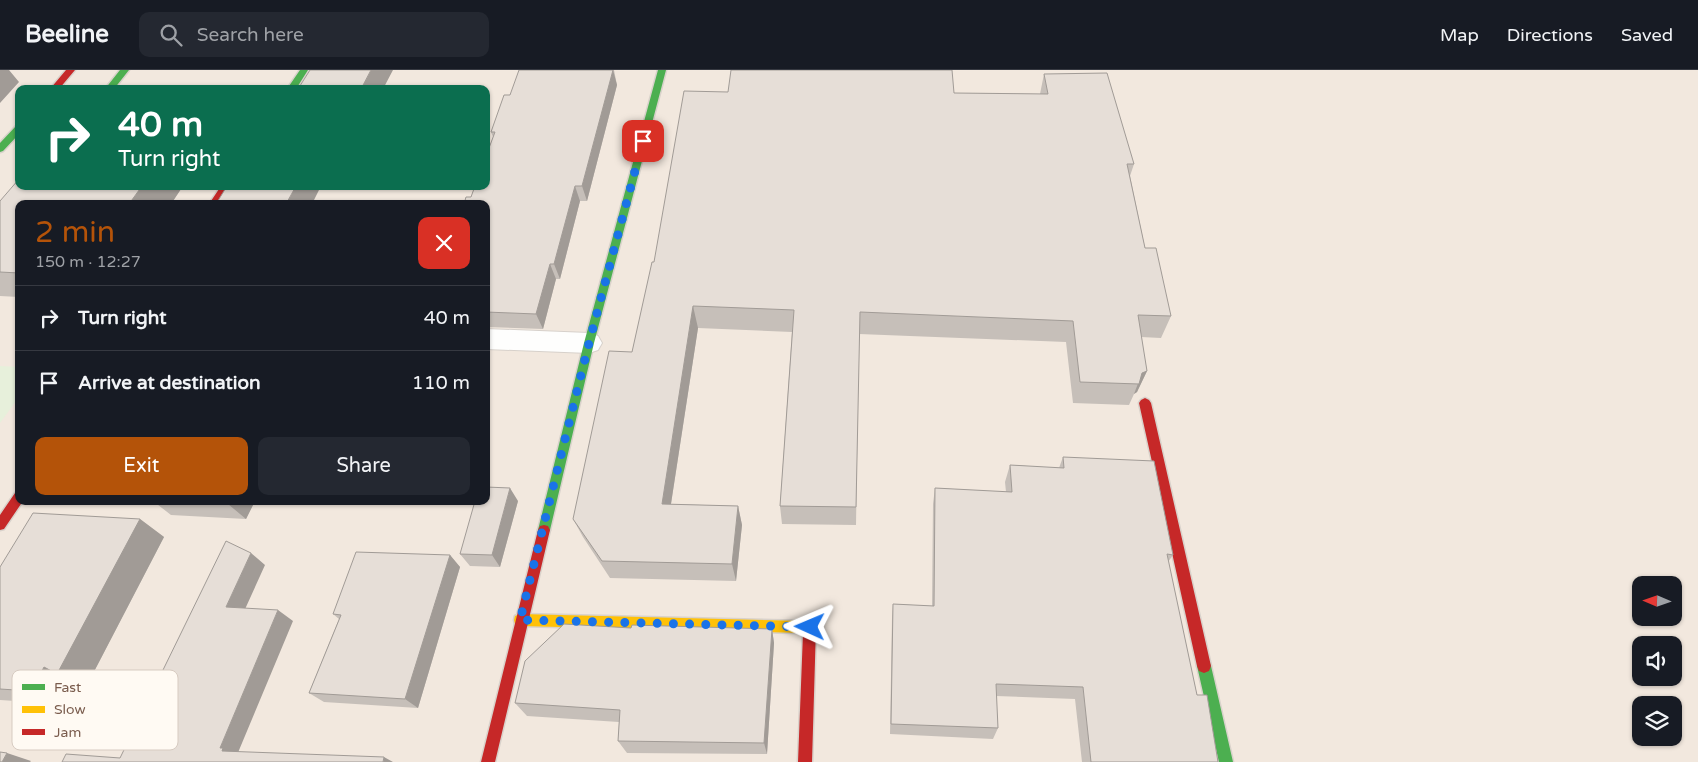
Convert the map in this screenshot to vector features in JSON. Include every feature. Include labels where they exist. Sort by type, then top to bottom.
[{"type":"street","points":[[58,85],[71,70]]},
{"type":"street","points":[[112,85],[125,70]]},
{"type":"street","points":[[294,85],[304,70]]},
{"type":"street","points":[[488,762],[520,620],[589,343],[662,70]]},
{"type":"street","points":[[0,149],[15,132]]},
{"type":"street","points":[[490,339],[589,343]]},
{"type":"street","points":[[1145,403],[1226,762]]},
{"type":"street","points":[[0,525],[15,503]]},
{"type":"street","points":[[520,620],[810,627],[805,762]]},
{"type":"shaded area","points":[[0,70],[1698,70],[1698,762],[0,762]]},
{"type":"green space","points":[[0,366],[15,367],[15,402],[0,423]]},
{"type":"building","points":[[310,70],[371,70],[363,85],[301,85]]},
{"type":"building","points":[[519,70],[613,70],[582,186],[575,186],[554,264],[550,264],[536,314],[490,312],[490,200],[465,200],[466,197],[471,197],[474,190],[490,190],[490,145],[495,132],[491,132],[504,95],[510,95]]},
{"type":"building","points":[[731,70],[952,70],[954,93],[1048,94],[1044,74],[1107,73],[1134,164],[1127,164],[1145,248],[1156,248],[1171,316],[1138,315],[1147,371],[1142,373],[1139,384],[1080,382],[1073,321],[860,312],[856,507],[780,506],[794,310],[693,306],[662,504],[738,506],[732,564],[602,561],[573,519],[609,351],[632,352],[652,262],[654,262],[684,91],[728,92]]},
{"type":"building","points":[[15,184],[15,190],[139,190],[132,200],[15,200],[15,273],[0,272],[0,201]]},
{"type":"building","points":[[225,190],[294,190],[288,200],[218,200]]},
{"type":"building","points":[[1063,457],[1154,461],[1173,555],[1167,554],[1197,695],[1207,695],[1218,762],[1091,762],[1083,687],[996,684],[998,728],[891,724],[893,604],[934,606],[935,488],[1012,492],[1010,465],[1064,468]]},
{"type":"building","points":[[490,487],[510,488],[492,555],[460,554],[474,505],[490,505]]},
{"type":"building","points":[[33,513],[140,519],[59,670],[50,670],[44,667],[42,670],[12,670],[12,690],[0,689],[0,567]]},
{"type":"building","points":[[226,541],[251,553],[226,607],[278,610],[220,748],[223,748],[222,751],[384,757],[383,762],[62,762],[66,754],[120,758],[124,750],[178,750],[178,670],[163,670]]},
{"type":"building","points":[[356,552],[450,555],[405,699],[309,693],[341,615],[333,614]]},
{"type":"building","points":[[564,624],[631,628],[632,625],[772,629],[764,743],[618,741],[620,710],[515,703],[525,661]]},
{"type":"building","points":[[0,752],[7,753],[2,762],[0,762]]},
{"type":"traffic: fast","points":[[112,85],[125,70]]},
{"type":"traffic: fast","points":[[294,85],[304,70]]},
{"type":"traffic: fast","points":[[544,530],[589,343],[662,70]]},
{"type":"traffic: fast","points":[[0,149],[15,132]]},
{"type":"traffic: fast","points":[[1204,666],[1226,762]]},
{"type":"traffic: slow","points":[[520,620],[804,627]]},
{"type":"traffic: jam","points":[[58,85],[71,70]]},
{"type":"traffic: jam","points":[[217,200],[223,190]]},
{"type":"traffic: jam","points":[[1145,403],[1204,666]]},
{"type":"traffic: jam","points":[[0,525],[15,503]]},
{"type":"traffic: jam","points":[[488,762],[544,530]]},
{"type":"traffic: jam","points":[[804,627],[810,627],[805,762]]},
{"type":"route","points":[[643,141],[589,343],[520,620],[810,627]]}]
